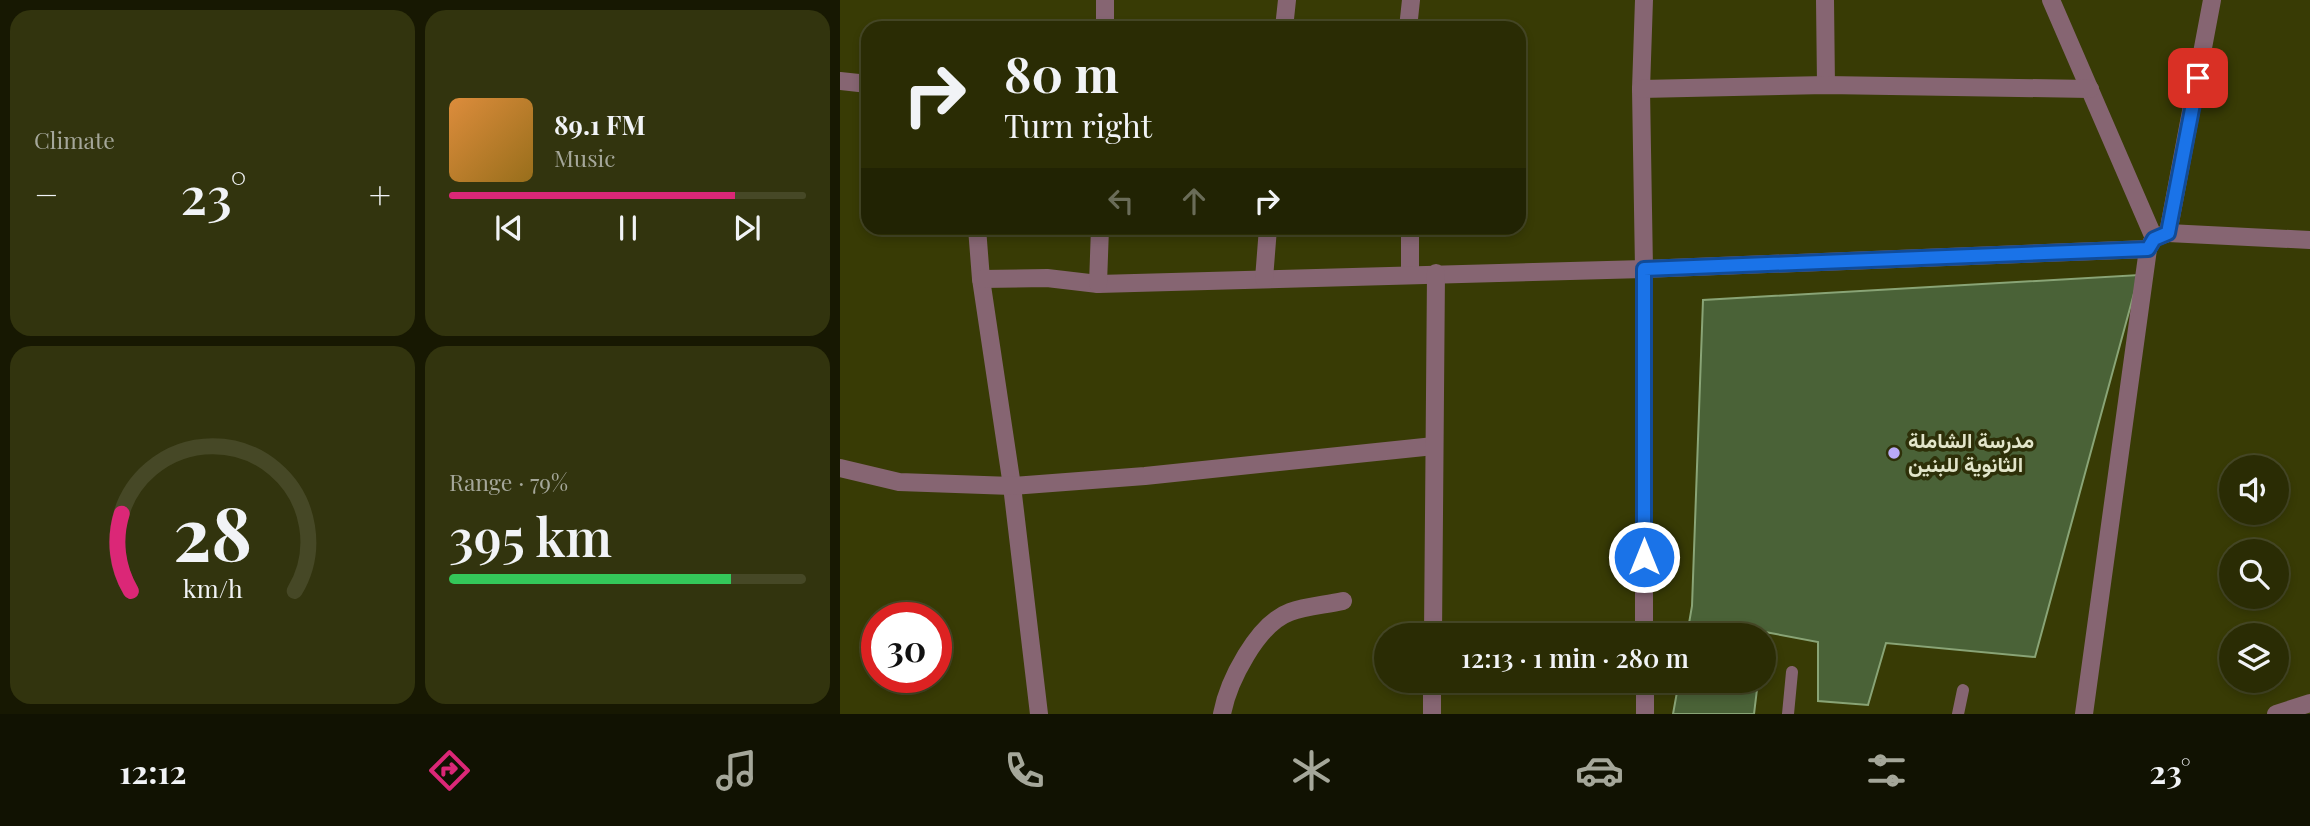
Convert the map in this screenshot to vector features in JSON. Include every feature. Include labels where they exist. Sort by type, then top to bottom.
[{"type":"street","points":[[1105,0],[1105,21]]},
{"type":"street","points":[[1285,21],[1287,0]]},
{"type":"street","points":[[1409,21],[1411,0]]},
{"type":"street","points":[[1644,0],[1641,89],[1644,623]]},
{"type":"street","points":[[1825,0],[1826,86]]},
{"type":"street","points":[[2051,0],[2157,240]]},
{"type":"street","points":[[2084,714],[2157,240],[2213,0]]},
{"type":"street","points":[[840,81],[861,83]]},
{"type":"street","points":[[1641,89],[1826,86],[2090,89]]},
{"type":"street","points":[[978,235],[981,279],[1012,486],[1039,714]]},
{"type":"street","points":[[1098,284],[1100,235]]},
{"type":"street","points":[[1264,279],[1267,235]]},
{"type":"street","points":[[1409,235],[1410,274]]},
{"type":"street","points":[[981,279],[1047,278],[1098,284],[1644,269],[2157,240],[2310,240]]},
{"type":"street","points":[[1433,623],[1436,273]]},
{"type":"street","points":[[840,468],[898,482],[1012,486],[1145,476],[1434,446]]},
{"type":"street","points":[[1222,714],[1225,698],[1241,664],[1274,621],[1290,612],[1343,601]]},
{"type":"street","points":[[1432,693],[1432,714]]},
{"type":"street","points":[[1644,693],[1645,714]]},
{"type":"street","points":[[2276,714],[2310,703]]},
{"type":"lane","points":[[1788,714],[1792,672]]},
{"type":"lane","points":[[1958,714],[1963,690]]},
{"type":"building","name":"مدرسة الشاملة الثانوية للبنين","points":[[2139,275],[2035,657],[1886,643],[1868,705],[1818,701],[1818,642],[1776,634],[1776,623],[1689,623],[1692,606],[1703,300]]},
{"type":"building","points":[[1677,693],[1757,693],[1754,714],[1673,714]]},
{"type":"place","name":"مدرسة الشاملة الثانوية للبنين","points":[[1894,453]]},
{"type":"route","points":[[1644,557],[1644,269],[2148,249],[2154,239],[2168,233],[2198,78]]}]
